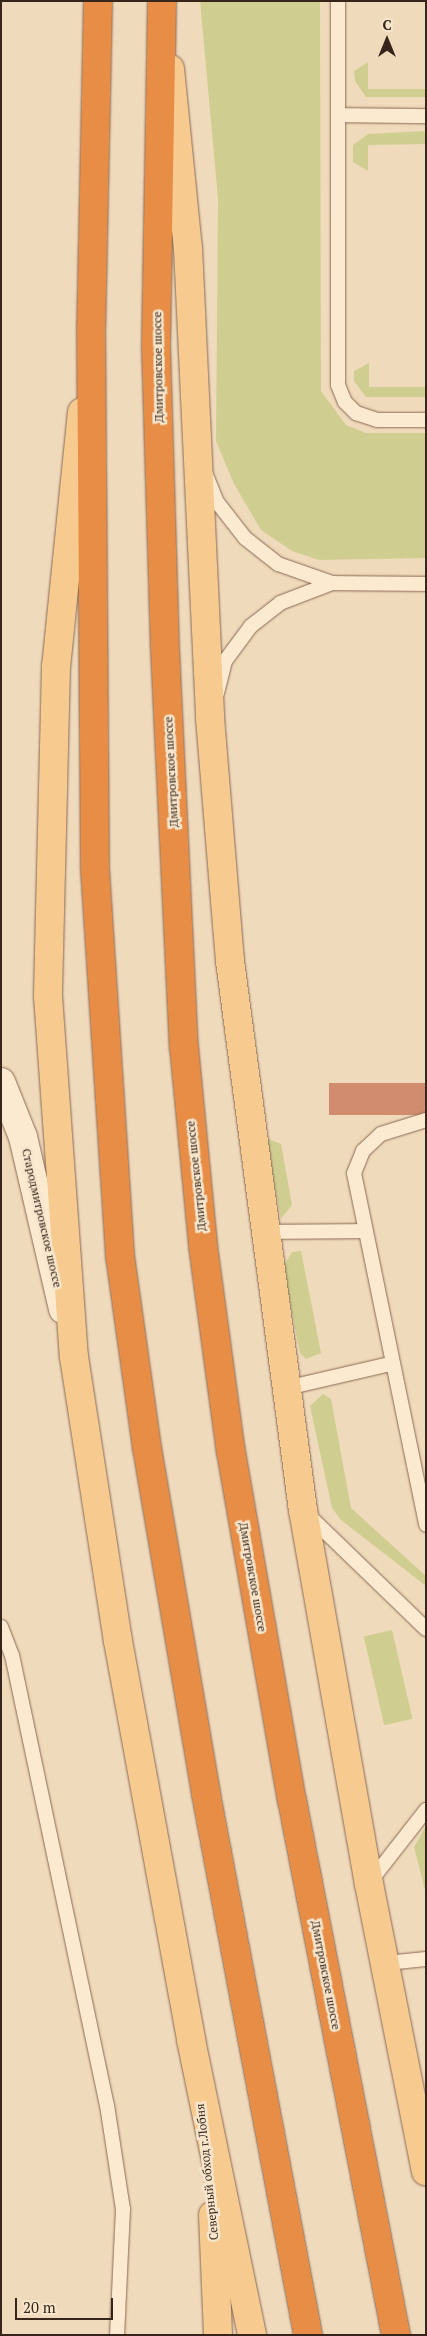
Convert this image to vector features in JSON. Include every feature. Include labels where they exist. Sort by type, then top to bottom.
[{"type":"highway","points":[[98,1],[91,326],[95,869],[120,1256],[147,1448],[204,1784],[308,2335]]},
{"type":"highway","name":"Дмитровское шоссе","points":[[162,1],[156,347],[165,649],[184,1047],[203,1246],[231,1452],[292,1800],[396,2335]]},
{"type":"main road","points":[[162,1],[188,248],[210,718],[230,961],[303,1510],[369,1884],[387,1963],[426,2172]]},
{"type":"main road","points":[[91,326],[56,666],[48,996],[74,1357],[118,1640],[191,2040],[252,2335]]},
{"type":"main road","name":"Северный обход г.Лобня","points":[[191,2040],[214,2217],[218,2335]]},
{"type":"street","name":"Стародмитровское шоссе","points":[[1,1082],[23,1137],[74,1357]]},
{"type":"lane","points":[[338,1],[338,386],[345,402],[356,413],[377,420],[426,420]]},
{"type":"lane","points":[[338,115],[426,116]]},
{"type":"lane","points":[[199,456],[217,502],[245,538],[278,564],[332,583],[426,584]]},
{"type":"lane","points":[[210,718],[225,661],[251,626],[280,604],[332,583]]},
{"type":"lane","points":[[426,1120],[381,1134],[363,1151],[354,1172],[390,1364],[426,1525]]},
{"type":"lane","points":[[266,1232],[365,1231]]},
{"type":"lane","points":[[286,1388],[390,1364]]},
{"type":"lane","points":[[303,1510],[426,1629]]},
{"type":"lane","points":[[1,1627],[12,1655],[107,2105],[123,2209],[117,2335]]},
{"type":"lane","points":[[369,1884],[426,1810]]},
{"type":"lane","points":[[387,1963],[426,1959]]},
{"type":"shaded area","points":[[200,1],[320,1],[321,391],[346,425],[366,433],[426,433],[426,558],[319,560],[292,551],[261,530],[234,484],[216,441],[218,199]]},
{"type":"shaded area","points":[[368,62],[368,89],[426,89],[426,97],[366,97],[355,81],[354,71]]},
{"type":"shaded area","points":[[426,131],[426,144],[368,145],[368,171],[353,162],[353,145],[368,134]]},
{"type":"shaded area","points":[[369,363],[369,387],[426,387],[426,397],[366,397],[354,381],[354,371]]},
{"type":"shaded area","points":[[265,1138],[281,1144],[292,1205],[281,1219]]},
{"type":"shaded area","points":[[301,1251],[321,1353],[306,1359],[300,1353],[283,1267],[292,1252]]},
{"type":"shaded area","points":[[323,1394],[331,1399],[351,1508],[426,1576],[426,1586],[341,1520],[332,1508],[310,1406]]},
{"type":"shaded area","points":[[392,1630],[412,1719],[384,1725],[364,1637]]},
{"type":"shaded area","points":[[426,1826],[426,1894],[414,1847]]},
{"type":"building","points":[[329,1083],[426,1083],[426,1115],[329,1115]]}]
